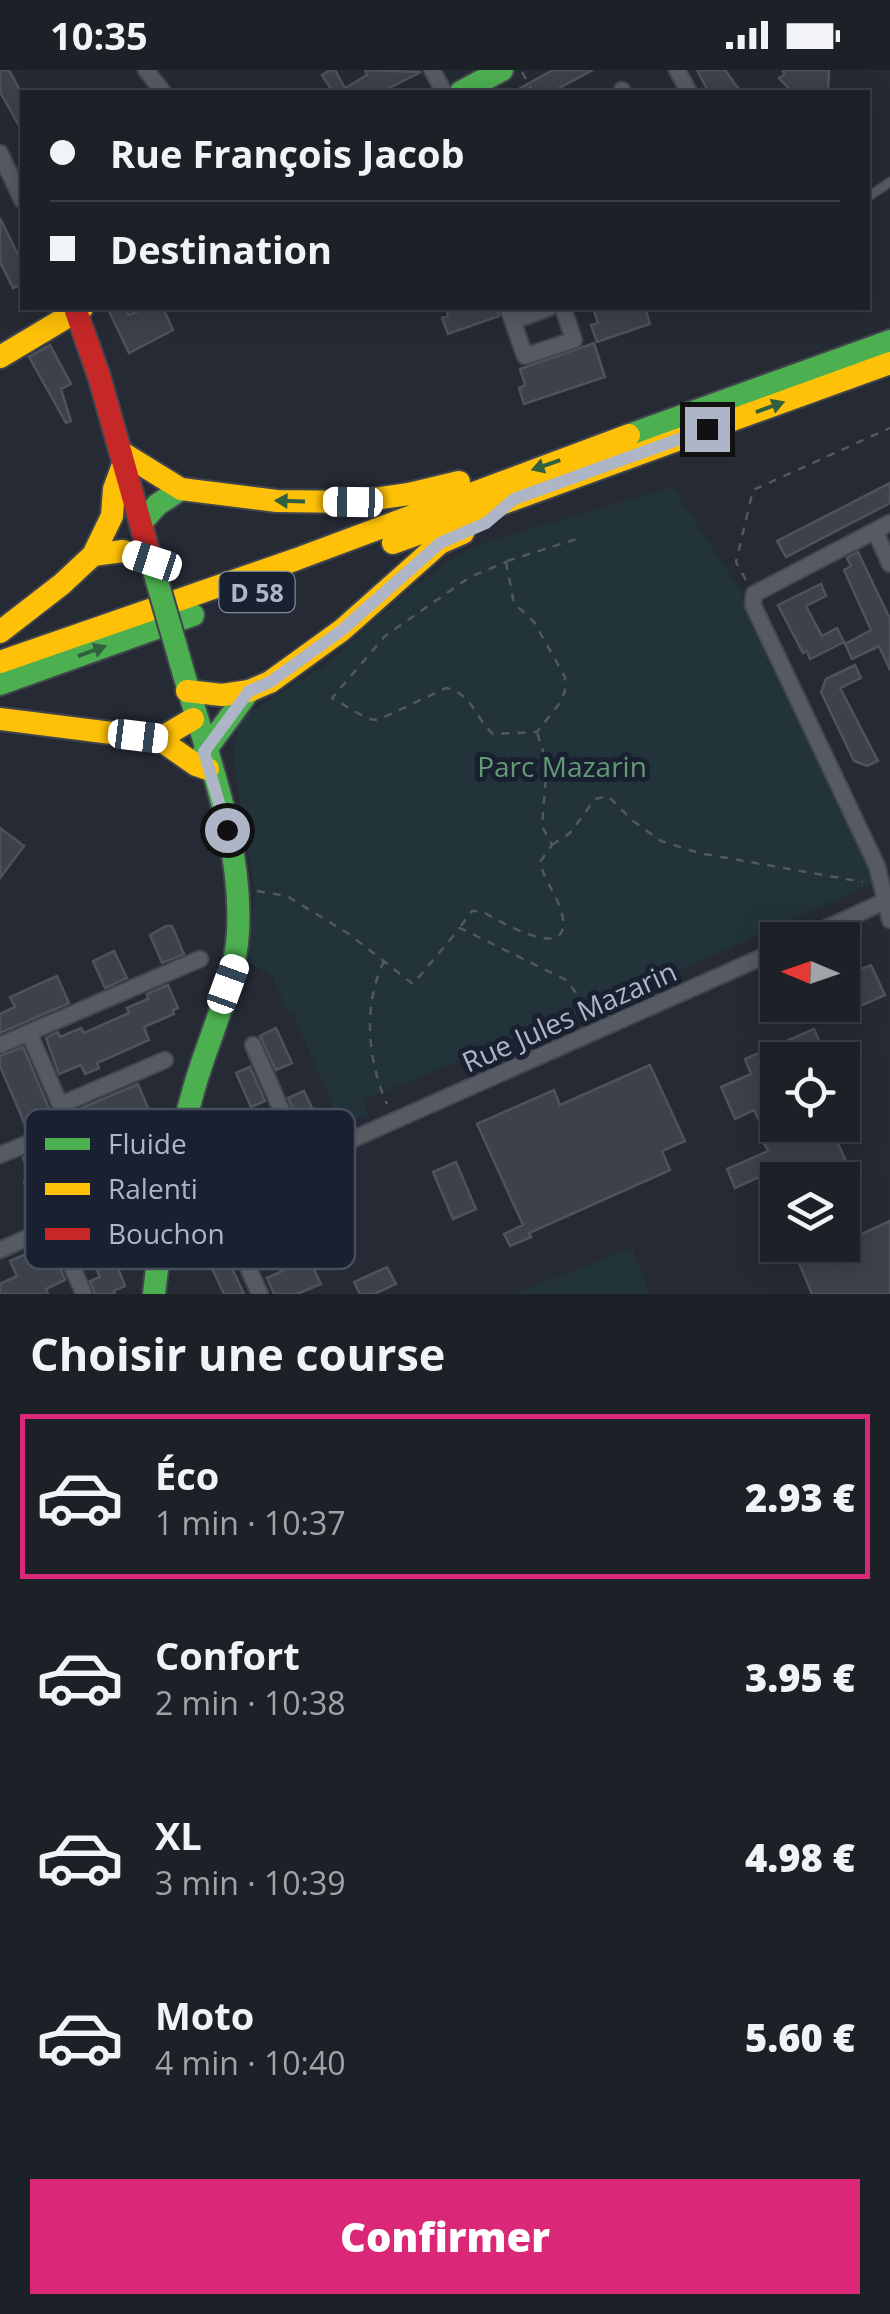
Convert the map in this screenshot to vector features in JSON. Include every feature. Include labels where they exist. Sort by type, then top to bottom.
[{"type":"main road","points":[[465,90],[502,70]]},
{"type":"main road","points":[[0,357],[76,310]]},
{"type":"main road","points":[[78,310],[227,830],[237,888],[239,938],[235,965],[190,1109]]},
{"type":"main road","name":"D 58","points":[[0,662],[315,552],[890,341]]},
{"type":"main road","name":"D 58","points":[[0,684],[890,364]]},
{"type":"main road","points":[[122,457],[181,489],[277,501],[353,502],[409,494],[468,479],[490,485]]},
{"type":"main road","points":[[0,632],[62,584],[93,554],[112,516],[122,457]]},
{"type":"main road","points":[[141,523],[157,504],[181,489]]},
{"type":"main road","points":[[187,691],[222,695],[249,691],[270,682],[342,630],[440,543],[486,523],[514,499]]},
{"type":"main road","points":[[93,554],[123,552],[153,566]]},
{"type":"main road","points":[[0,719],[160,739],[196,765],[206,760],[249,691]]},
{"type":"main road","points":[[160,739],[194,719]]},
{"type":"main road","points":[[154,1294],[157,1269]]},
{"type":"street","points":[[146,70],[161,90]]},
{"type":"street","points":[[0,153],[20,196]]},
{"type":"street","points":[[536,310],[511,314],[526,356],[574,340],[565,310]]},
{"type":"street","points":[[890,564],[882,528],[754,594],[753,605],[878,866],[890,920]]},
{"type":"street","points":[[840,922],[888,900]]},
{"type":"street","name":"Rue Jules Mazarin","points":[[355,1136],[760,958]]},
{"type":"street","points":[[0,1046],[200,959]]},
{"type":"street","points":[[28,1032],[62,1109]]},
{"type":"street","points":[[253,1045],[281,1109]]},
{"type":"street","points":[[60,1105],[165,1060]]},
{"type":"street","points":[[0,1156],[25,1145]]},
{"type":"street","points":[[0,1250],[25,1239]]},
{"type":"street","points":[[73,1269],[84,1294]]},
{"type":"street","points":[[249,1269],[260,1294]]},
{"type":"path","points":[[754,594],[736,562],[753,490],[890,428]]},
{"type":"path","points":[[537,732],[493,734],[470,700],[457,690],[446,688],[378,720],[368,719],[332,698],[384,636],[470,578],[580,538]]},
{"type":"path","points":[[506,562],[514,603],[534,622],[565,677],[565,692],[537,732]]},
{"type":"path","points":[[537,732],[547,764],[542,826],[552,845]]},
{"type":"path","points":[[237,888],[287,896],[349,934],[413,984],[472,911],[533,938],[548,940],[558,935],[564,924],[562,910],[544,880],[540,862],[595,799],[608,796],[661,841],[699,853],[882,884]]},
{"type":"path","points":[[460,928],[566,980],[599,1022]]},
{"type":"path","points":[[384,960],[373,983],[369,1028],[386,1120]]},
{"type":"green space","name":"Parc Mazarin","points":[[672,487],[741,591],[880,880],[787,922],[760,922],[760,934],[728,949],[364,1100],[368,1114],[355,1119],[355,1109],[334,1109],[272,976],[248,962],[255,893],[233,758],[240,718],[325,665],[411,589],[457,555],[486,542]]},
{"type":"green space","points":[[632,1248],[650,1294],[514,1294]]},
{"type":"building","points":[[0,70],[9,70],[20,90],[20,127],[0,92]]},
{"type":"building","points":[[335,70],[345,88],[367,75],[365,70],[421,72],[385,90],[332,90],[322,75]]},
{"type":"building","points":[[553,70],[593,70],[556,90],[517,90]]},
{"type":"building","points":[[697,70],[725,70],[740,90],[707,90]]},
{"type":"building","points":[[783,70],[829,70],[828,90],[790,90],[779,78],[784,75]]},
{"type":"building","points":[[0,218],[20,259],[20,285],[13,288],[0,262]]},
{"type":"building","points":[[126,310],[129,315],[141,310],[164,310],[173,330],[129,353],[109,311]]},
{"type":"building","points":[[446,310],[498,310],[499,316],[448,334],[442,318],[448,316]]},
{"type":"building","points":[[594,310],[646,310],[650,324],[597,342],[591,325],[598,323]]},
{"type":"building","points":[[594,343],[605,377],[524,404],[519,388],[525,385],[520,369]]},
{"type":"building","points":[[50,345],[71,384],[61,389],[71,421],[66,423],[29,357]]},
{"type":"building","points":[[890,483],[890,503],[786,557],[777,541]]},
{"type":"building","points":[[858,552],[890,619],[890,670],[879,646],[852,659],[845,644],[871,630],[844,570],[851,566],[847,558]]},
{"type":"building","points":[[821,584],[826,596],[806,606],[822,636],[837,628],[844,642],[810,659],[778,605]]},
{"type":"building","points":[[855,665],[861,678],[840,688],[878,761],[867,766],[854,761],[821,692],[826,679]]},
{"type":"building","points":[[0,828],[24,846],[0,878]]},
{"type":"building","points":[[172,926],[184,954],[162,963],[150,935]]},
{"type":"building","points":[[114,951],[127,978],[105,988],[93,961]]},
{"type":"building","points":[[871,965],[885,995],[860,1006],[860,970]]},
{"type":"building","points":[[57,976],[69,1003],[0,1033],[0,1014],[15,1007],[10,997]]},
{"type":"building","points":[[168,985],[178,1008],[173,1010],[174,1014],[144,1027],[149,1040],[97,1063],[99,1068],[85,1074],[81,1065],[59,1074],[46,1038],[81,1028],[84,1033],[129,1013],[127,1008]]},
{"type":"building","points":[[276,1028],[292,1063],[276,1070],[260,1036]]},
{"type":"building","points":[[814,1029],[820,1042],[784,1042]]},
{"type":"building","points":[[23,1047],[49,1109],[25,1109],[25,1125],[0,1066],[0,1056]]},
{"type":"building","points":[[760,1052],[760,1123],[754,1110],[735,1119],[721,1087],[751,1074],[745,1059]]},
{"type":"building","points":[[650,1065],[685,1141],[662,1151],[670,1170],[529,1233],[531,1237],[510,1246],[504,1234],[523,1225],[477,1124],[554,1090],[560,1105]]},
{"type":"building","points":[[250,1067],[265,1101],[251,1107],[236,1073]]},
{"type":"building","points":[[138,1084],[148,1108],[146,1109],[80,1109]]},
{"type":"building","points":[[304,1091],[312,1109],[293,1109],[288,1098]]},
{"type":"building","points":[[764,1142],[837,1142],[846,1162],[760,1162],[760,1176],[735,1188],[727,1169],[768,1151]]},
{"type":"building","points":[[456,1162],[476,1209],[453,1219],[433,1172]]},
{"type":"building","points":[[890,1221],[890,1294],[812,1294],[799,1263],[860,1262],[860,1235]]},
{"type":"building","points":[[25,1254],[25,1269],[60,1269],[65,1280],[46,1289],[48,1294],[0,1294],[0,1284],[17,1276],[10,1261]]},
{"type":"building","points":[[387,1267],[396,1284],[374,1294],[360,1294],[354,1282]]},
{"type":"building","points":[[96,1269],[118,1269],[125,1286],[113,1291],[115,1294],[95,1294],[90,1281],[100,1277]]},
{"type":"building","points":[[212,1269],[233,1269],[244,1294],[224,1294]]},
{"type":"building","points":[[287,1269],[314,1269],[321,1284],[297,1294],[274,1294],[267,1278]]},
{"type":"traffic: fast","points":[[465,90],[502,70]]},
{"type":"traffic: fast","points":[[629,435],[890,341]]},
{"type":"traffic: fast","points":[[141,523],[157,505],[181,489]]},
{"type":"traffic: fast","points":[[154,571],[179,657]]},
{"type":"traffic: fast","points":[[0,684],[193,615]]},
{"type":"traffic: fast","points":[[179,657],[228,827],[238,897],[236,951],[227,990],[189,1109]]},
{"type":"traffic: fast","points":[[204,752],[249,691]]},
{"type":"traffic: fast","points":[[154,1294],[157,1269]]},
{"type":"traffic: slow","points":[[0,357],[79,310]]},
{"type":"traffic: slow","points":[[393,543],[890,363]]},
{"type":"traffic: slow","points":[[0,662],[297,559],[629,435]]},
{"type":"traffic: slow","points":[[121,452],[181,489],[277,501],[353,502],[459,482]]},
{"type":"traffic: slow","points":[[0,632],[93,555],[112,516],[114,489],[124,462]]},
{"type":"traffic: slow","points":[[187,691],[222,695],[249,691],[270,682],[342,630],[440,543],[463,533]]},
{"type":"traffic: slow","points":[[93,555],[123,551],[152,561]]},
{"type":"traffic: slow","points":[[0,719],[159,739],[208,769]]},
{"type":"traffic: slow","points":[[159,739],[193,719]]},
{"type":"traffic: jam","points":[[76,311],[99,376],[154,571]]},
{"type":"route","points":[[227,830],[204,752],[249,691],[270,682],[342,630],[440,543],[486,523],[514,499],[707,429]]}]
